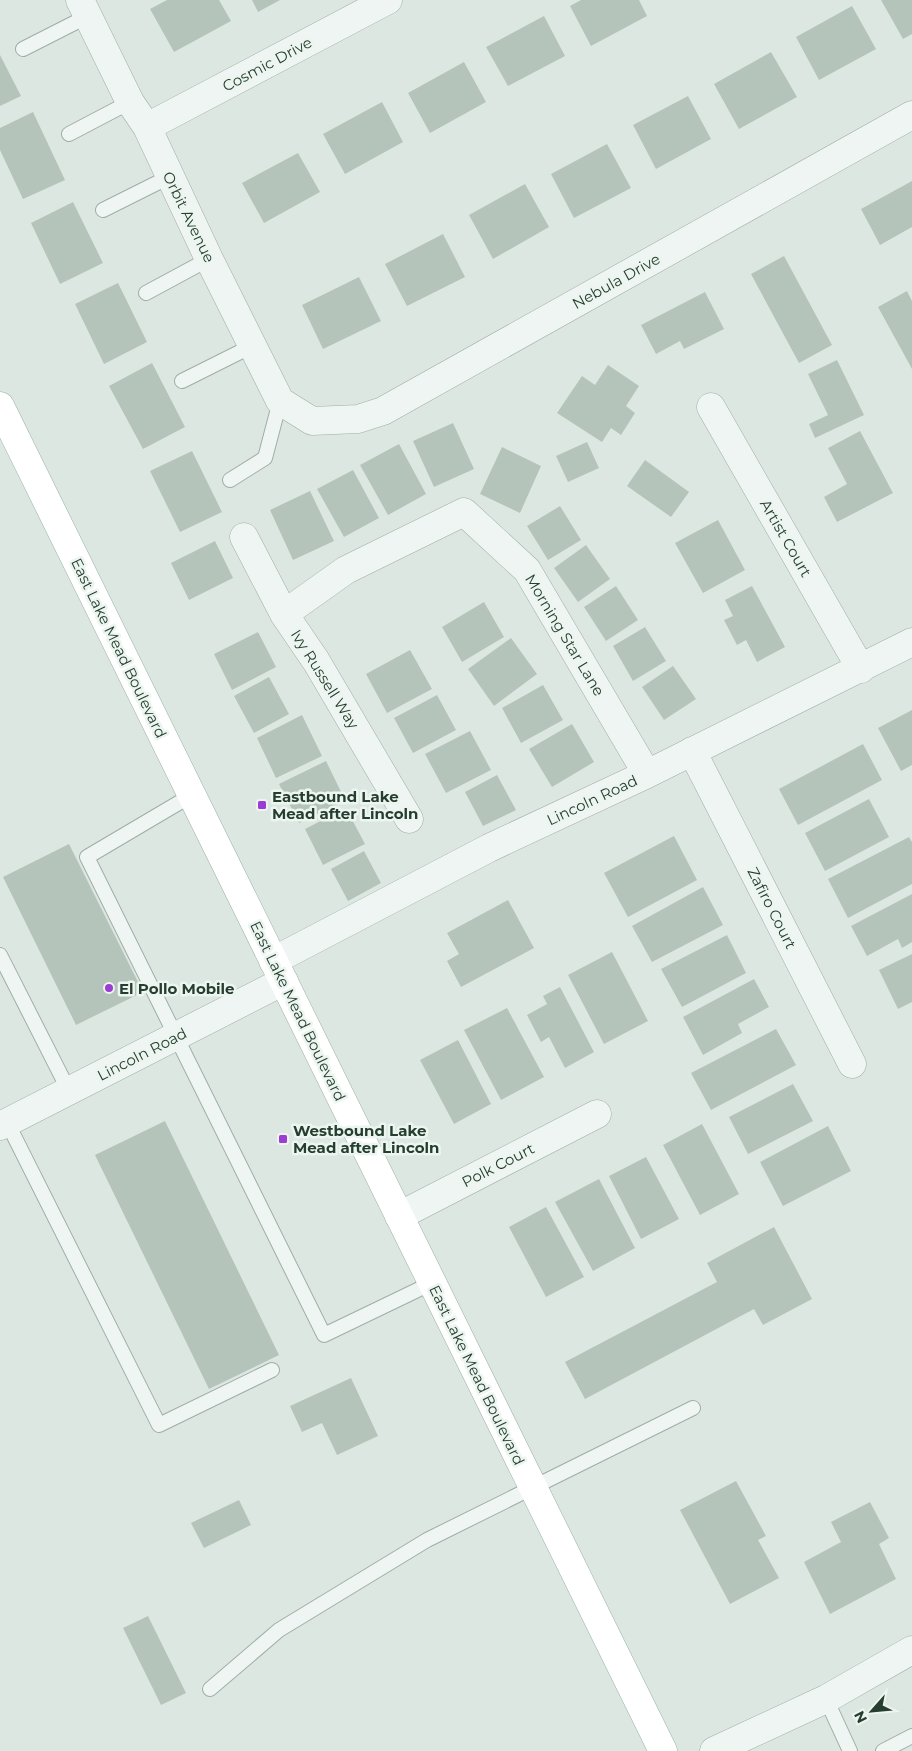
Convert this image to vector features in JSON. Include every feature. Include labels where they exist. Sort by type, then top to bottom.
[{"type":"main road","name":"East Lake Mead Boulevard","points":[[0,406],[663,1751]]},
{"type":"street","name":"Cosmic Drive","points":[[146,127],[388,0]]},
{"type":"street","name":"Orbit Avenue","points":[[84,8],[130,102],[146,127],[280,401]]},
{"type":"street","name":"Nebula Drive","points":[[280,401],[312,421],[358,419],[383,411],[912,115]]},
{"type":"street","name":"Artist Court","points":[[712,407],[861,669]]},
{"type":"street","name":"Morning Star Lane","points":[[284,614],[346,570],[464,512],[527,570],[647,774]]},
{"type":"street","name":"Ivy Russell Way","points":[[244,537],[284,614],[316,661],[409,819]]},
{"type":"street","name":"Lincoln Road","points":[[3,1124],[175,1037],[278,971],[489,848],[647,774],[912,642]]},
{"type":"street","name":"Zafiro Court","points":[[692,751],[852,1064]]},
{"type":"street","name":"Polk Court","points":[[400,1216],[597,1114]]},
{"type":"street","points":[[714,1751],[826,1699],[912,1650]]},
{"type":"lane","points":[[23,50],[84,8]]},
{"type":"lane","points":[[69,134],[130,102]]},
{"type":"lane","points":[[103,210],[169,177]]},
{"type":"lane","points":[[146,293],[209,259]]},
{"type":"lane","points":[[182,381],[252,346]]},
{"type":"lane","points":[[230,480],[265,458],[280,401]]},
{"type":"lane","points":[[192,795],[87,857],[175,1037],[324,1336],[432,1283]]},
{"type":"lane","points":[[0,955],[70,1091]]},
{"type":"lane","points":[[3,1124],[159,1425],[272,1370]]},
{"type":"lane","points":[[210,1689],[279,1630],[427,1540],[693,1408]]},
{"type":"lane","points":[[826,1699],[850,1751]]},
{"type":"lane","points":[[883,1751],[912,1736]]},
{"type":"building","points":[[167,0],[219,0],[231,21],[174,52],[150,9]]},
{"type":"building","points":[[252,0],[280,0],[258,12]]},
{"type":"building","points":[[581,0],[639,0],[647,16],[591,46],[570,6]]},
{"type":"building","points":[[881,0],[912,0],[912,34],[903,39]]},
{"type":"building","points":[[852,6],[876,49],[819,80],[796,37]]},
{"type":"building","points":[[544,16],[565,56],[508,86],[486,47]]},
{"type":"building","points":[[771,52],[797,97],[739,129],[714,84]]},
{"type":"building","points":[[0,55],[21,96],[0,106]]},
{"type":"building","points":[[464,62],[486,102],[430,133],[408,93]]},
{"type":"building","points":[[688,96],[711,139],[656,169],[633,125]]},
{"type":"building","points":[[382,102],[403,142],[345,174],[323,134]]},
{"type":"building","points":[[33,112],[65,180],[23,199],[0,150],[0,128]]},
{"type":"building","points":[[607,144],[631,188],[574,218],[551,174]]},
{"type":"building","points":[[298,153],[320,192],[264,223],[242,183]]},
{"type":"building","points":[[912,181],[912,227],[880,245],[861,209]]},
{"type":"building","points":[[525,184],[549,227],[493,259],[469,215]]},
{"type":"building","points":[[73,202],[103,263],[60,284],[31,223]]},
{"type":"building","points":[[443,234],[465,277],[407,306],[385,264]]},
{"type":"building","points":[[784,256],[832,345],[799,363],[751,274]]},
{"type":"building","points":[[359,277],[381,321],[323,349],[302,305]]},
{"type":"building","points":[[118,283],[147,342],[104,364],[75,304]]},
{"type":"building","points":[[907,291],[912,301],[912,369],[878,307]]},
{"type":"building","points":[[705,292],[724,329],[684,349],[680,341],[656,354],[641,325]]},
{"type":"building","points":[[837,360],[864,415],[815,438],[809,424],[828,415],[808,374]]},
{"type":"building","points":[[152,363],[185,427],[143,449],[109,386]]},
{"type":"building","points":[[608,365],[639,386],[626,406],[635,413],[621,435],[611,428],[602,442],[557,413],[582,376],[595,385]]},
{"type":"building","points":[[453,423],[474,469],[434,487],[413,441]]},
{"type":"building","points":[[860,431],[893,493],[837,522],[824,497],[847,484],[828,448]]},
{"type":"building","points":[[587,442],[599,468],[568,482],[556,456]]},
{"type":"building","points":[[399,444],[426,494],[388,515],[360,465]]},
{"type":"building","points":[[502,447],[541,466],[520,513],[480,494]]},
{"type":"building","points":[[192,451],[222,512],[180,532],[150,471]]},
{"type":"building","points":[[645,460],[689,492],[671,517],[627,486]]},
{"type":"building","points":[[353,470],[379,518],[344,537],[317,489]]},
{"type":"building","points":[[310,491],[334,541],[293,560],[270,510]]},
{"type":"building","points":[[560,506],[581,540],[548,560],[527,526]]},
{"type":"building","points":[[718,520],[745,570],[703,593],[675,543]]},
{"type":"building","points":[[215,541],[233,578],[189,600],[171,563]]},
{"type":"building","points":[[586,545],[610,579],[578,602],[554,568]]},
{"type":"building","points":[[616,586],[638,620],[606,641],[584,607]]},
{"type":"building","points":[[752,586],[785,647],[757,662],[746,640],[737,645],[724,620],[733,616],[725,600]]},
{"type":"building","points":[[484,602],[504,637],[462,662],[442,627]]},
{"type":"building","points":[[645,627],[666,661],[633,681],[613,646]]},
{"type":"building","points":[[258,632],[276,667],[232,690],[214,654]]},
{"type":"building","points":[[511,638],[537,674],[494,706],[468,669]]},
{"type":"building","points":[[410,650],[432,689],[387,713],[366,674]]},
{"type":"building","points":[[673,666],[696,699],[664,720],[642,687]]},
{"type":"building","points":[[269,677],[289,714],[254,733],[234,696]]},
{"type":"building","points":[[543,685],[563,720],[521,743],[502,708]]},
{"type":"building","points":[[437,695],[456,730],[413,753],[394,718]]},
{"type":"building","points":[[912,710],[912,765],[901,771],[878,728]]},
{"type":"building","points":[[302,715],[322,756],[276,778],[257,738]]},
{"type":"building","points":[[572,724],[594,762],[552,787],[529,749]]},
{"type":"building","points":[[470,731],[491,770],[446,793],[425,754]]},
{"type":"building","points":[[863,744],[882,780],[798,825],[779,789]]},
{"type":"building","points":[[326,761],[345,800],[299,823],[279,784]]},
{"type":"building","points":[[497,775],[516,810],[483,826],[465,792]]},
{"type":"building","points":[[869,799],[889,837],[825,871],[805,833]]},
{"type":"building","points":[[346,808],[365,844],[323,865],[305,829]]},
{"type":"building","points":[[674,836],[697,880],[628,917],[604,873]]},
{"type":"building","points":[[909,837],[912,842],[912,884],[848,918],[828,879]]},
{"type":"building","points":[[69,844],[143,992],[76,1025],[3,877]]},
{"type":"building","points":[[364,851],[381,883],[348,901],[331,869]]},
{"type":"building","points":[[703,887],[723,925],[652,962],[632,926]]},
{"type":"building","points":[[912,894],[912,942],[902,948],[898,939],[867,956],[851,926]]},
{"type":"building","points":[[508,900],[534,948],[461,987],[447,961],[459,954],[447,933]]},
{"type":"building","points":[[727,935],[746,973],[682,1007],[661,969]]},
{"type":"building","points":[[612,952],[648,1021],[604,1044],[568,975]]},
{"type":"building","points":[[912,954],[912,1002],[898,1009],[879,970]]},
{"type":"building","points":[[754,979],[769,1007],[738,1024],[742,1033],[703,1055],[683,1017]]},
{"type":"building","points":[[560,987],[594,1052],[565,1068],[549,1037],[541,1042],[527,1015],[547,1004],[543,996]]},
{"type":"building","points":[[507,1008],[544,1077],[501,1100],[464,1030]]},
{"type":"building","points":[[776,1029],[796,1065],[711,1110],[691,1073]]},
{"type":"building","points":[[458,1040],[491,1104],[454,1124],[420,1060]]},
{"type":"building","points":[[793,1084],[813,1121],[748,1154],[729,1117]]},
{"type":"building","points":[[165,1121],[279,1355],[209,1389],[95,1155]]},
{"type":"building","points":[[702,1124],[739,1194],[700,1215],[663,1145]]},
{"type":"building","points":[[828,1126],[851,1171],[783,1206],[760,1162]]},
{"type":"building","points":[[646,1157],[679,1219],[641,1239],[609,1176]]},
{"type":"building","points":[[599,1179],[635,1248],[593,1271],[555,1202]]},
{"type":"building","points":[[546,1207],[584,1277],[546,1297],[509,1227]]},
{"type":"building","points":[[774,1227],[812,1299],[763,1325],[754,1309],[585,1399],[565,1362],[717,1282],[707,1263]]},
{"type":"building","points":[[351,1378],[378,1436],[337,1455],[322,1423],[302,1432],[290,1406]]},
{"type":"building","points":[[736,1481],[766,1536],[758,1540],[779,1578],[730,1604],[680,1510]]},
{"type":"building","points":[[239,1500],[251,1525],[204,1548],[191,1523]]},
{"type":"building","points":[[870,1502],[889,1538],[879,1544],[896,1579],[830,1614],[804,1562],[841,1542],[831,1522]]},
{"type":"building","points":[[148,1616],[186,1693],[161,1705],[123,1628]]},
{"type":"place","name":"Eastbound Lake Mead after Lincoln","points":[[262,805]]},
{"type":"place","name":"El Pollo Mobile","points":[[109,988]]},
{"type":"place","name":"Westbound Lake Mead after Lincoln","points":[[283,1139]]}]
